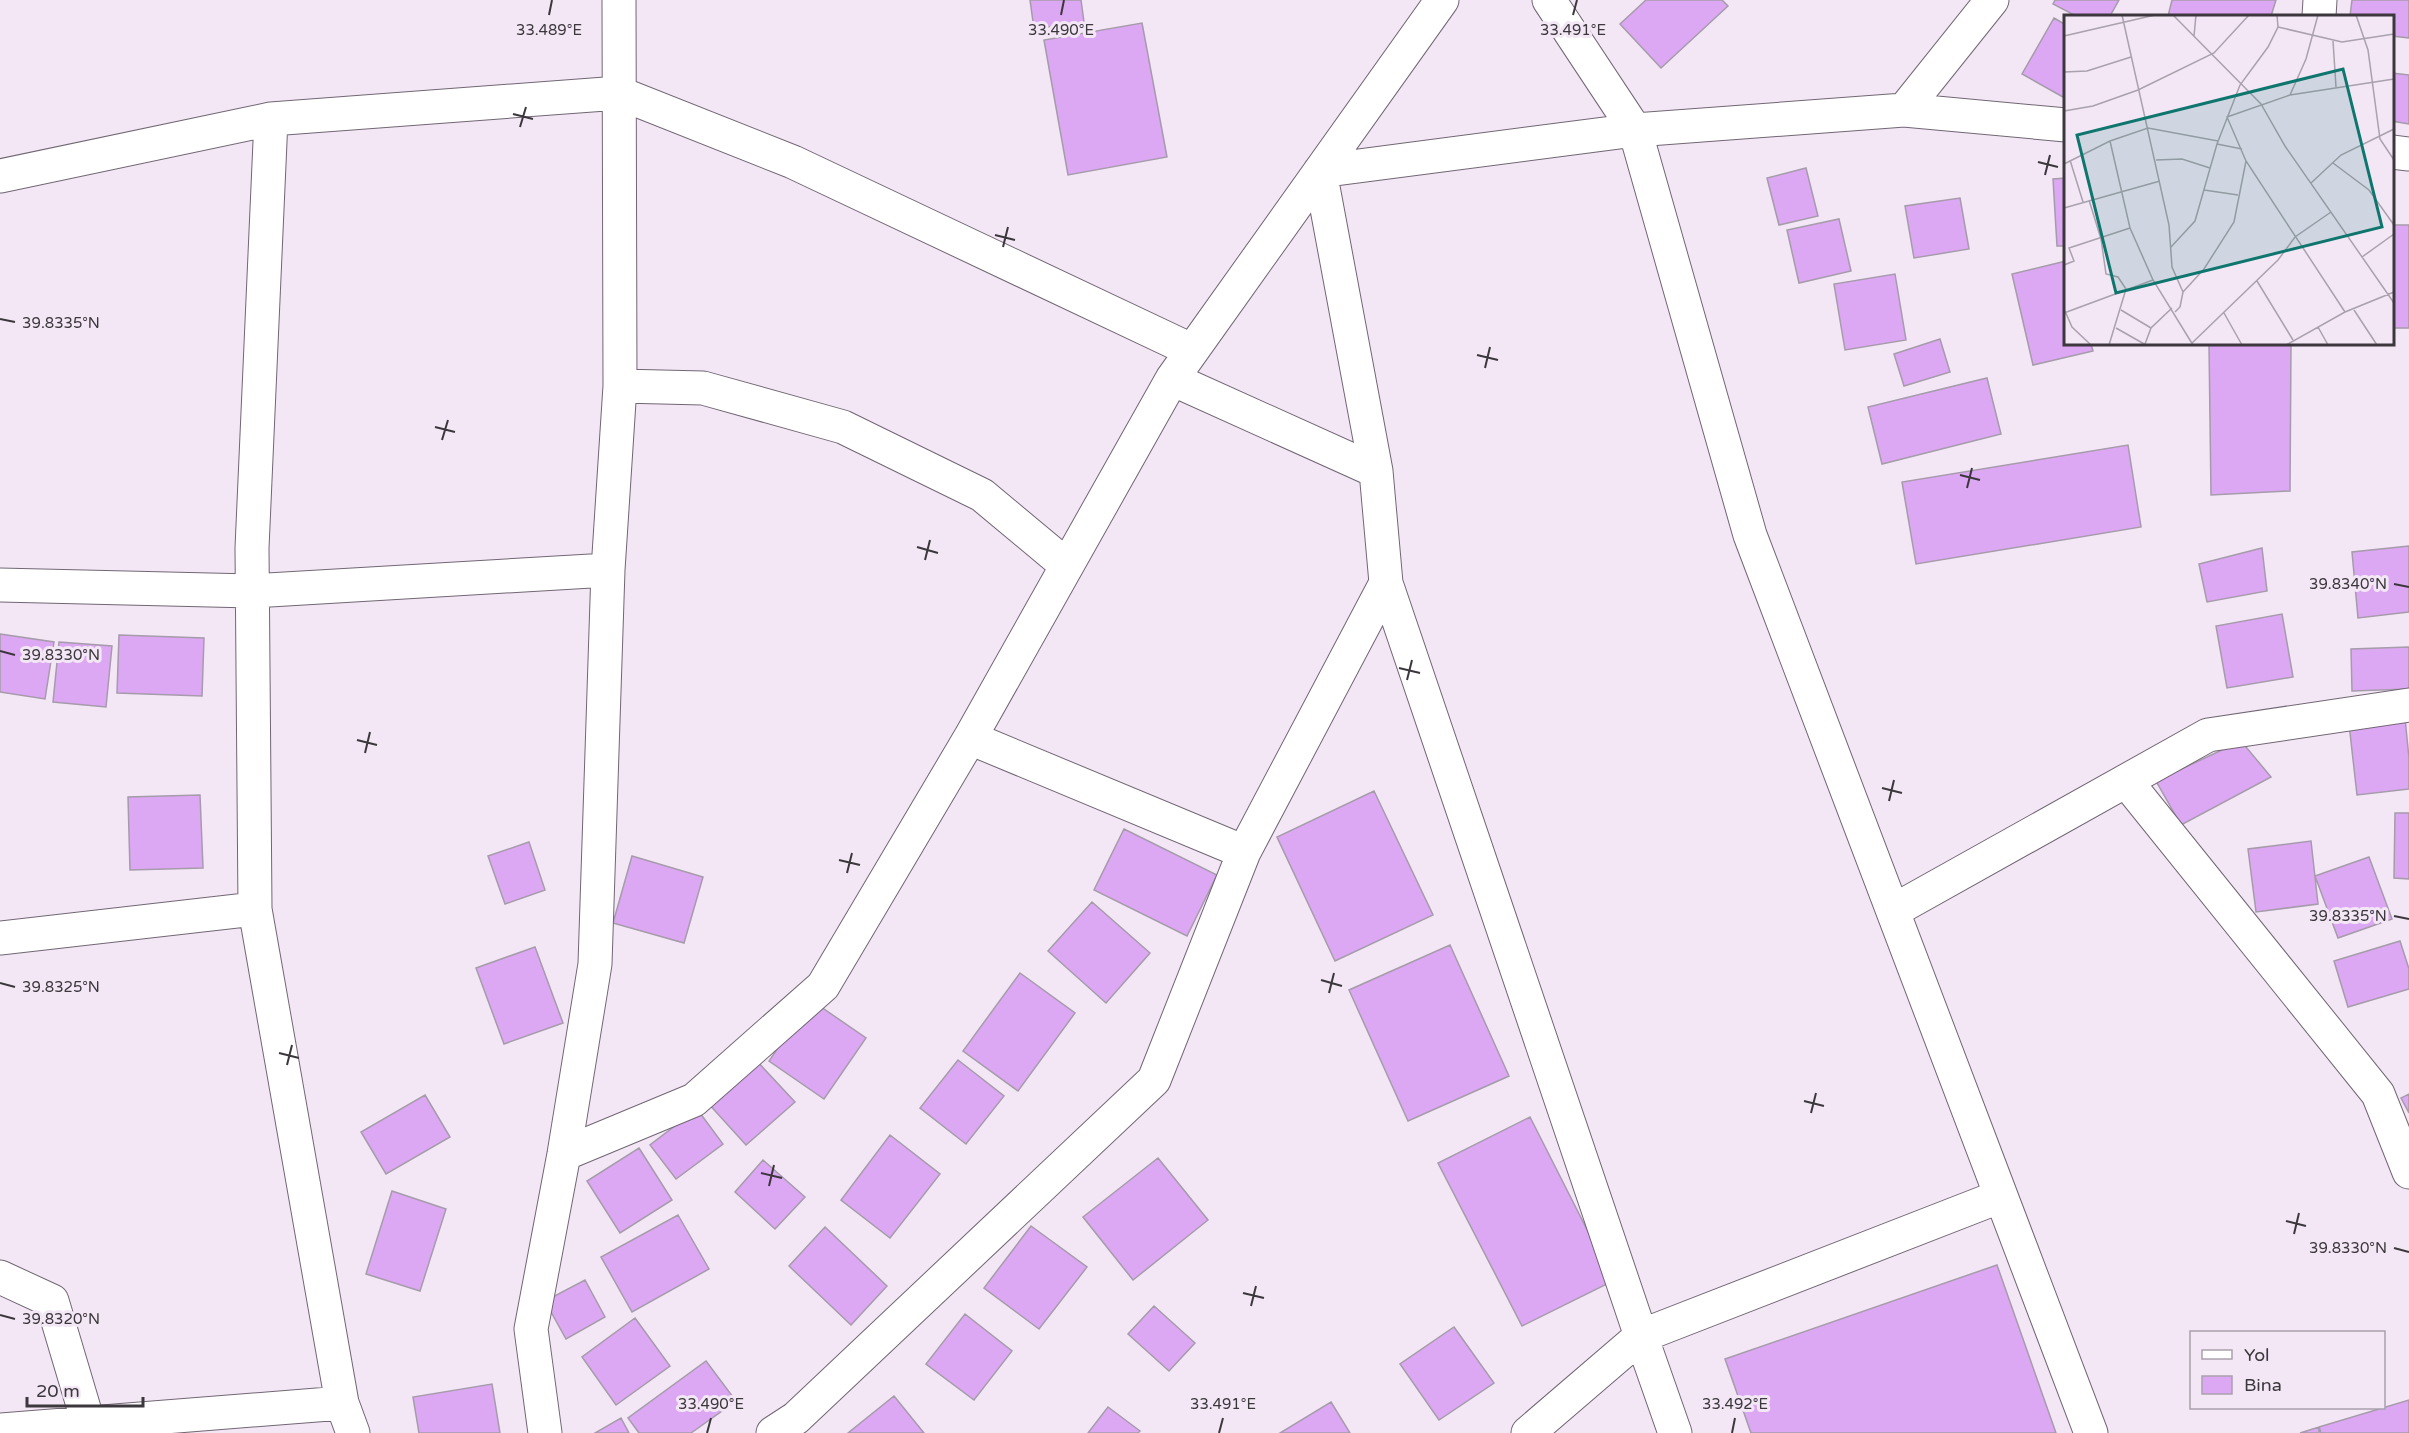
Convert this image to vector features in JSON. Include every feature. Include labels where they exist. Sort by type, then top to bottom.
[{"type":"street","points":[[545,1433],[531,1329],[564,1154],[595,964],[608,570],[620,386],[619,0]]},
{"type":"street","points":[[564,1154],[694,1100],[823,987],[970,738],[1172,379],[1442,0]]},
{"type":"street","points":[[1549,0],[1635,130],[1750,535],[2091,1433]]},
{"type":"street","points":[[1904,111],[1992,0]]},
{"type":"street","points":[[2319,15],[2320,0]]},
{"type":"street","points":[[0,176],[271,119],[619,93],[794,162],[1191,350]]},
{"type":"street","points":[[1320,171],[1635,130],[1904,111],[2064,125]]},
{"type":"street","points":[[0,1430],[347,1418],[255,909],[252,548],[271,119]]},
{"type":"street","points":[[2394,152],[2409,154]]},
{"type":"street","points":[[1320,171],[1376,471],[1386,583],[1675,1433]]},
{"type":"street","points":[[1172,379],[1376,471]]},
{"type":"street","points":[[620,386],[703,388],[843,427],[982,495],[1066,565]]},
{"type":"street","points":[[0,585],[252,591],[608,570]]},
{"type":"street","points":[[773,1433],[796,1418],[1154,1080],[1244,852],[1386,583]]},
{"type":"street","points":[[1893,911],[2208,735],[2409,705]]},
{"type":"street","points":[[970,738],[1244,852]]},
{"type":"street","points":[[2126,781],[2378,1094],[2409,1172]]},
{"type":"street","points":[[0,938],[255,909]]},
{"type":"street","points":[[1528,1433],[1641,1336],[2001,1196]]},
{"type":"street","points":[[0,1277],[52,1301],[85,1428]]},
{"type":"building","points":[[1030,0],[1081,0],[1084,22],[1034,29]]},
{"type":"building","points":[[1646,0],[1722,0],[1728,6],[1661,68],[1620,24]]},
{"type":"building","points":[[2055,0],[2119,0],[2111,15],[2074,15],[2053,4]]},
{"type":"building","points":[[2172,0],[2276,0],[2271,15],[2168,15]]},
{"type":"building","points":[[2352,0],[2409,0],[2409,38],[2394,36],[2394,15],[2350,15]]},
{"type":"building","points":[[2054,18],[2064,24],[2064,96],[2022,74]]},
{"type":"building","points":[[1142,23],[1167,157],[1068,175],[1044,40]]},
{"type":"building","points":[[2394,73],[2409,75],[2409,124],[2394,121]]},
{"type":"building","points":[[1806,168],[1818,216],[1779,225],[1767,178]]},
{"type":"building","points":[[2064,178],[2064,246],[2057,246],[2053,179]]},
{"type":"building","points":[[1960,198],[1969,249],[1914,258],[1905,206]]},
{"type":"building","points":[[1839,219],[1851,271],[1799,283],[1787,230]]},
{"type":"building","points":[[2394,225],[2409,225],[2409,328],[2394,328]]},
{"type":"building","points":[[2064,261],[2064,345],[2091,345],[2093,351],[2033,365],[2012,274]]},
{"type":"building","points":[[1895,274],[1906,340],[1845,350],[1834,284]]},
{"type":"building","points":[[1940,339],[1950,372],[1904,386],[1894,354]]},
{"type":"building","points":[[2209,345],[2291,345],[2290,491],[2211,495]]},
{"type":"building","points":[[1987,378],[2001,434],[1882,464],[1868,407]]},
{"type":"building","points":[[2128,445],[2141,527],[1916,564],[1902,482]]},
{"type":"building","points":[[2409,546],[2409,612],[2358,618],[2352,552]]},
{"type":"building","points":[[2262,548],[2267,591],[2207,602],[2199,564]]},
{"type":"building","points":[[2282,614],[2293,677],[2227,688],[2216,626]]},
{"type":"building","points":[[0,634],[54,642],[45,699],[0,692]]},
{"type":"building","points":[[119,635],[204,638],[202,696],[117,693]]},
{"type":"building","points":[[59,642],[112,646],[106,707],[53,702]]},
{"type":"building","points":[[2409,647],[2409,689],[2352,691],[2351,649]]},
{"type":"building","points":[[2405,718],[2409,789],[2357,795],[2349,724]]},
{"type":"building","points":[[2241,741],[2271,777],[2181,825],[2156,781]]},
{"type":"building","points":[[1374,791],[1433,915],[1335,961],[1277,837]]},
{"type":"building","points":[[200,795],[203,868],[130,870],[128,797]]},
{"type":"building","points":[[2395,813],[2409,813],[2409,879],[2394,878]]},
{"type":"building","points":[[1124,829],[1217,875],[1187,936],[1094,890]]},
{"type":"building","points":[[2311,841],[2318,904],[2256,912],[2248,849]]},
{"type":"building","points":[[529,842],[545,890],[505,904],[488,856]]},
{"type":"building","points":[[632,856],[703,877],[684,943],[613,923]]},
{"type":"building","points":[[2369,857],[2392,919],[2338,938],[2315,876]]},
{"type":"building","points":[[1092,902],[1150,953],[1106,1003],[1048,951]]},
{"type":"building","points":[[2400,941],[2409,969],[2409,989],[2348,1007],[2334,961]]},
{"type":"building","points":[[1450,945],[1509,1076],[1408,1121],[1349,990]]},
{"type":"building","points":[[535,947],[563,1023],[504,1044],[476,968]]},
{"type":"building","points":[[1020,973],[1075,1013],[1018,1091],[963,1051]]},
{"type":"building","points":[[811,1000],[866,1038],[824,1099],[769,1061]]},
{"type":"building","points":[[755,1059],[795,1102],[746,1145],[707,1102]]},
{"type":"building","points":[[958,1060],[1004,1096],[966,1144],[920,1108]]},
{"type":"building","points":[[2409,1094],[2409,1113],[2401,1098]]},
{"type":"building","points":[[425,1095],[450,1137],[386,1174],[361,1132]]},
{"type":"building","points":[[697,1109],[723,1144],[676,1179],[650,1145]]},
{"type":"building","points":[[1530,1117],[1613,1281],[1522,1326],[1438,1163]]},
{"type":"building","points":[[890,1135],[940,1174],[890,1238],[841,1200]]},
{"type":"building","points":[[639,1148],[672,1200],[620,1233],[587,1181]]},
{"type":"building","points":[[1158,1158],[1208,1220],[1133,1280],[1083,1217]]},
{"type":"building","points":[[763,1160],[805,1197],[775,1229],[735,1192]]},
{"type":"building","points":[[392,1191],[446,1209],[420,1291],[366,1274]]},
{"type":"building","points":[[678,1215],[709,1269],[632,1312],[601,1257]]},
{"type":"building","points":[[1031,1226],[1087,1267],[1039,1329],[984,1288]]},
{"type":"building","points":[[825,1227],[887,1286],[851,1325],[789,1266]]},
{"type":"building","points":[[1997,1265],[2056,1433],[1751,1433],[1725,1359]]},
{"type":"building","points":[[585,1280],[605,1317],[566,1339],[545,1301]]},
{"type":"building","points":[[1154,1306],[1195,1343],[1169,1371],[1128,1334]]},
{"type":"building","points":[[965,1314],[1012,1351],[974,1400],[926,1364]]},
{"type":"building","points":[[635,1318],[670,1366],[616,1405],[582,1357]]},
{"type":"building","points":[[1454,1327],[1494,1383],[1439,1420],[1400,1364]]},
{"type":"building","points":[[706,1361],[736,1401],[691,1433],[639,1433],[628,1418]]},
{"type":"building","points":[[492,1384],[500,1433],[419,1433],[413,1397]]},
{"type":"building","points":[[894,1396],[924,1433],[848,1433]]},
{"type":"building","points":[[2409,1400],[2409,1433],[2321,1433],[2319,1427]]},
{"type":"building","points":[[1331,1402],[1350,1433],[1280,1433]]},
{"type":"building","points":[[1108,1407],[1140,1431],[1138,1433],[1088,1433]]},
{"type":"building","points":[[621,1418],[629,1433],[595,1433]]},
{"type":"building","points":[[2319,1427],[2319,1433],[2300,1433]]}]
